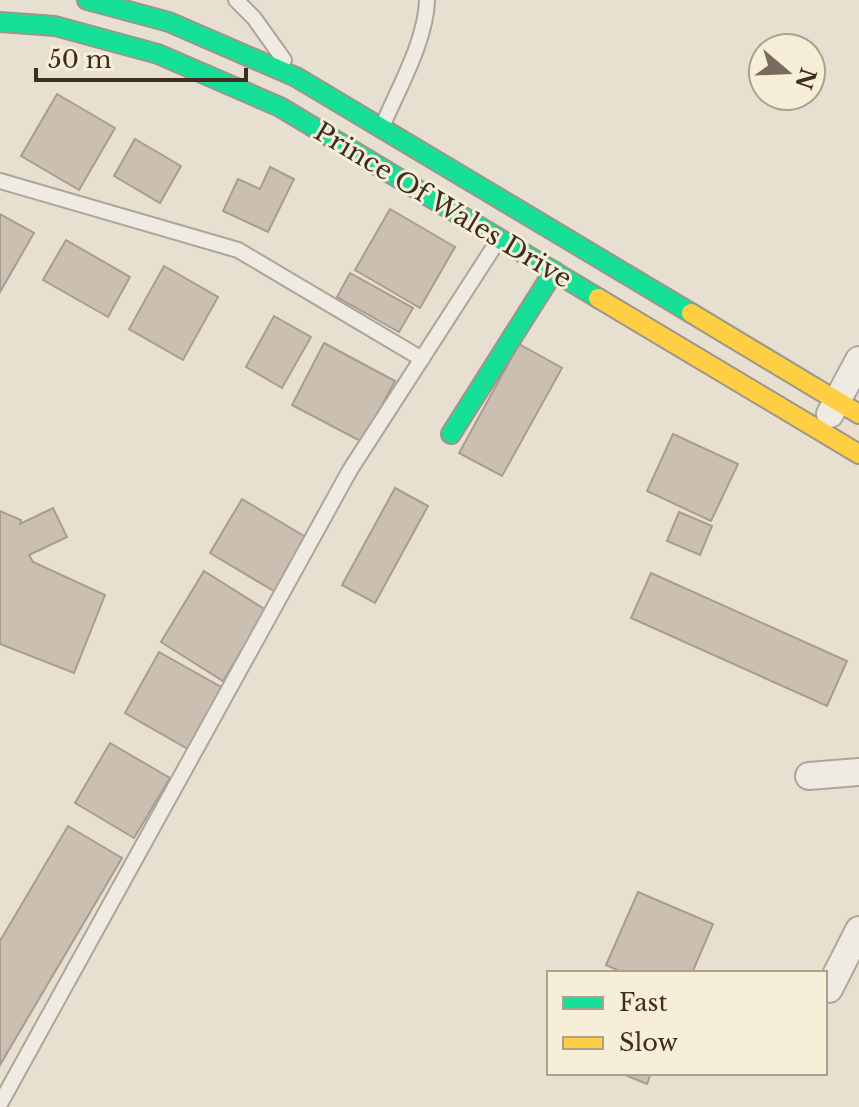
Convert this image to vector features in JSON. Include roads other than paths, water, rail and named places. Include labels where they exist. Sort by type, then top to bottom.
[{"type":"street","name":"Prince Of Wales Drive","points":[[87,0],[169,22],[296,77],[373,143],[508,224],[848,408]]},
{"type":"street","name":"Prince Of Wales Drive","points":[[0,22],[55,26],[158,54],[373,143],[508,224],[554,271],[859,454]]},
{"type":"street","points":[[451,434],[554,271]]},
{"type":"street","points":[[820,431],[848,408],[859,360]]},
{"type":"street","points":[[809,776],[859,772]]},
{"type":"street","points":[[829,989],[859,930]]},
{"type":"lane","points":[[236,0],[254,18],[296,77]]},
{"type":"lane","points":[[373,143],[419,40],[425,24],[427,0]]},
{"type":"lane","points":[[0,181],[238,250],[422,359]]},
{"type":"lane","points":[[0,1104],[350,470],[508,224]]}]
